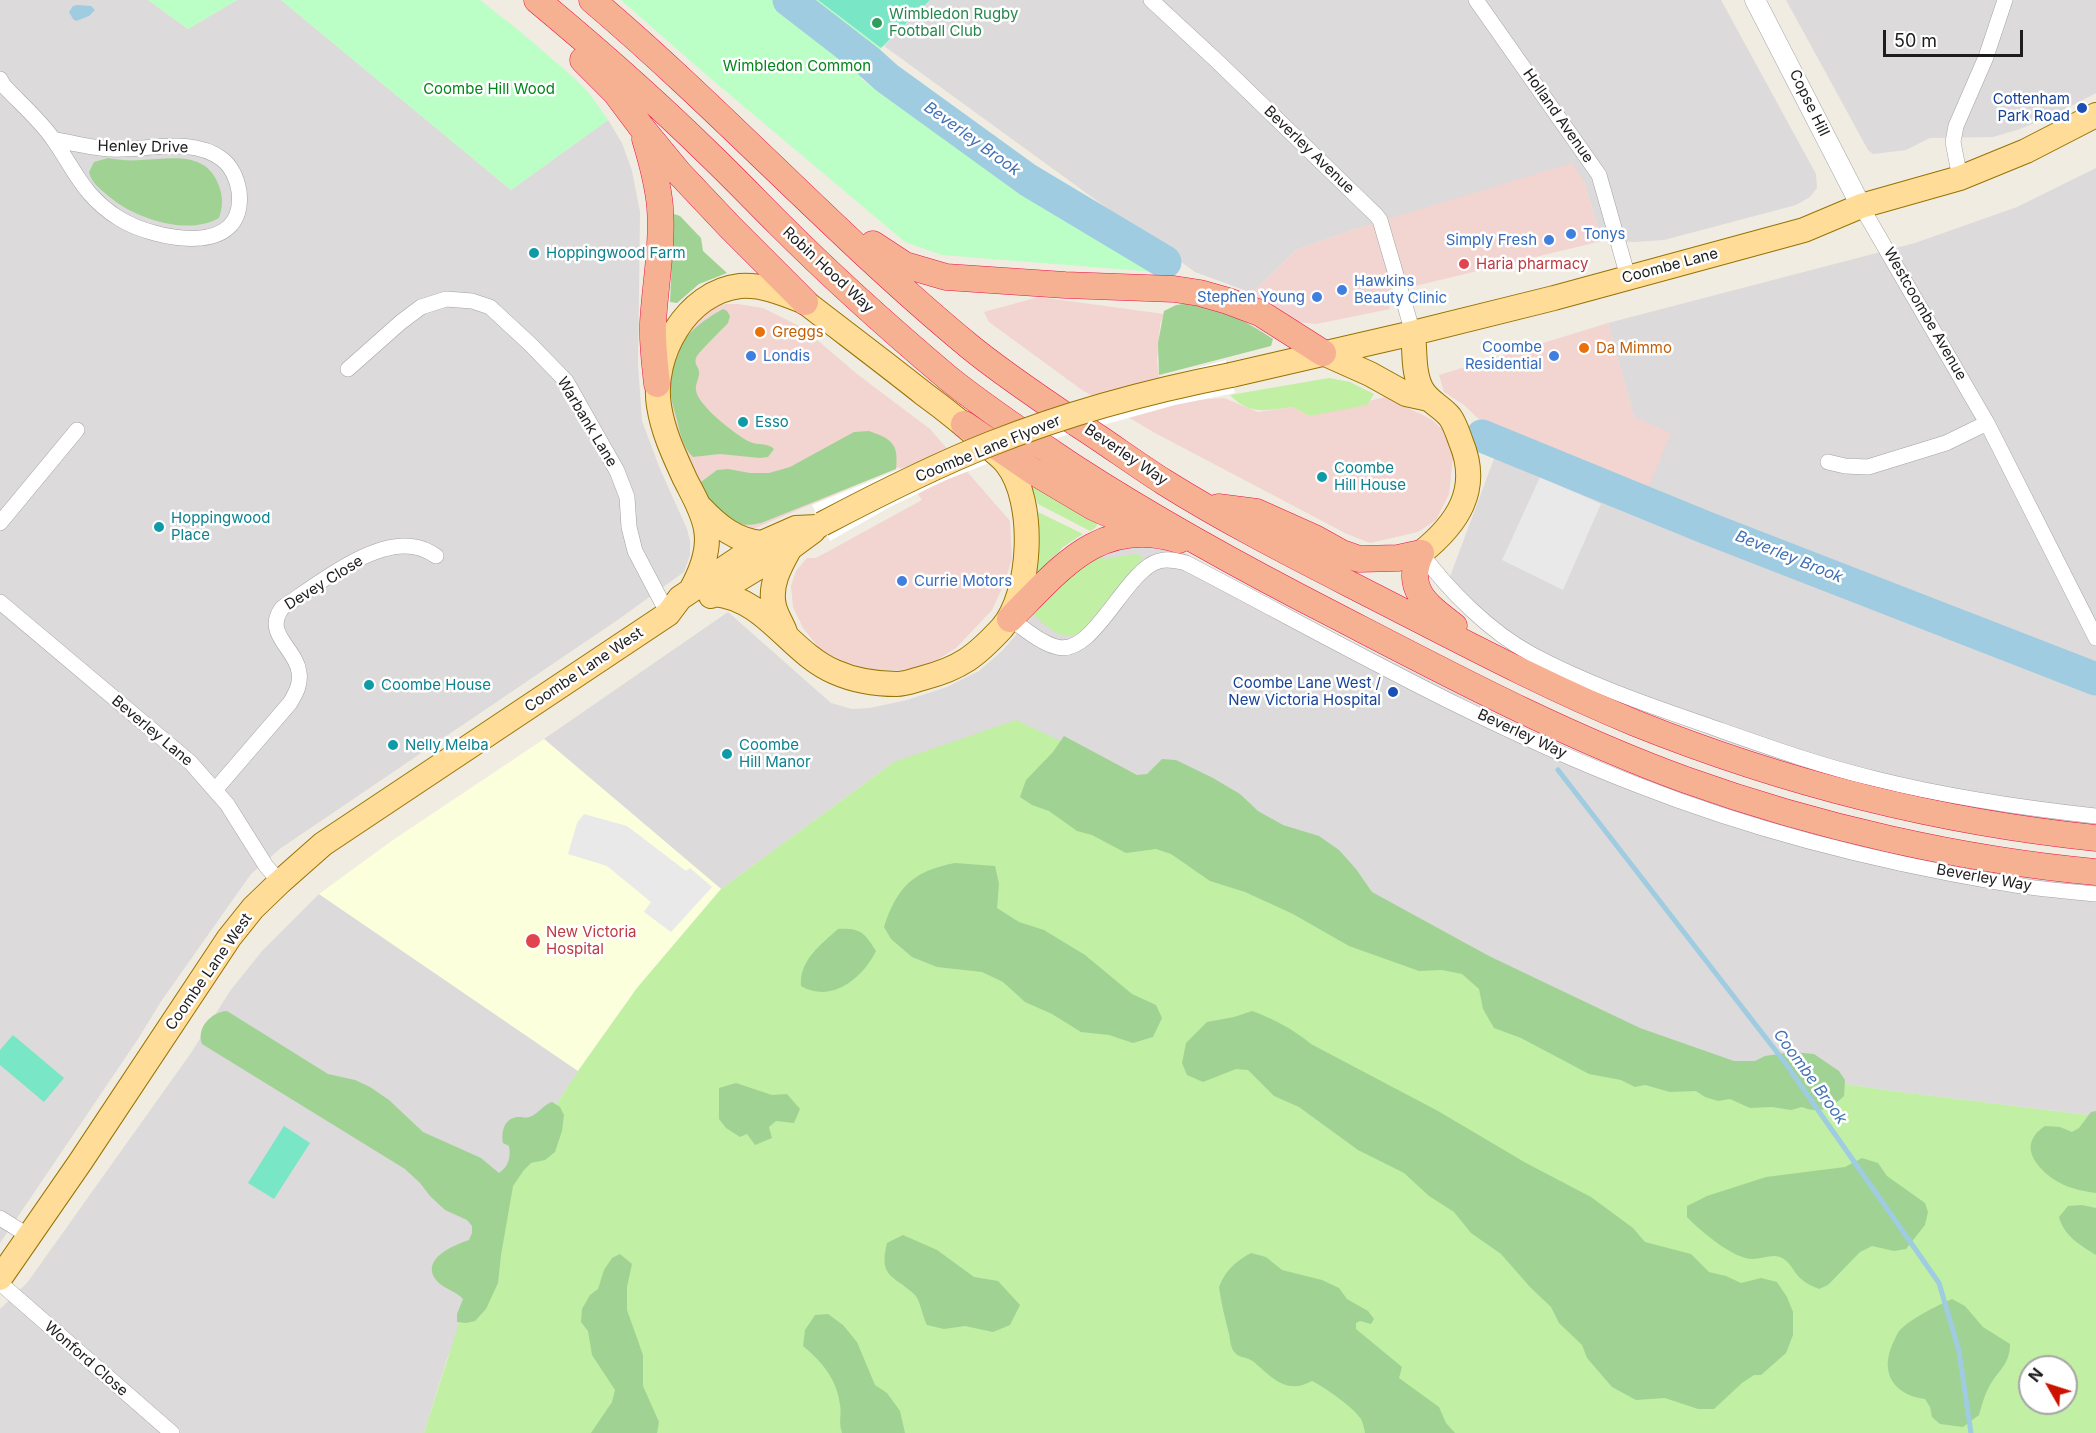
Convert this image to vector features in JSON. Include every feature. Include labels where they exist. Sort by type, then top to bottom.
[{"type":"highway","points":[[522,0],[615,92],[642,128],[716,212],[806,302]]},
{"type":"highway","name":"Robin Hood Way","points":[[537,0],[652,100],[840,283],[947,376],[998,417],[1145,521]]},
{"type":"highway","points":[[592,0],[734,128],[791,183],[871,243],[905,265],[961,278],[1174,289],[1200,293],[1260,314],[1323,353]]},
{"type":"highway","points":[[642,128],[656,173],[660,208],[660,238],[653,324],[657,384]]},
{"type":"highway","name":"Beverley Way","points":[[791,183],[970,347],[1162,481],[1336,578],[1516,669],[1634,722],[1768,770],[1856,795],[1955,818],[2096,838]]},
{"type":"highway","points":[[964,424],[1034,472],[1093,507],[1145,521]]},
{"type":"highway","points":[[1203,504],[1257,512],[1359,559],[1398,558],[1421,554]]},
{"type":"highway","points":[[1010,619],[1069,560],[1096,543],[1119,536],[1145,521]]},
{"type":"highway","name":"Beverley Way","points":[[1145,521],[1208,549],[1500,701],[1685,779],[1756,803],[1933,848],[2047,867],[2096,872]]},
{"type":"highway","points":[[1421,554],[1413,575],[1414,584],[1427,603],[1462,632],[1516,669]]},
{"type":"main road","name":"Coombe Lane","points":[[1231,375],[1413,333],[1804,230],[1861,206],[1960,178],[2026,151],[2096,115]]},
{"type":"main road","points":[[740,286],[759,287],[806,302],[964,424],[1008,465],[1020,490],[1028,552],[1024,581],[1010,619],[987,644],[967,661],[949,671],[899,684],[872,682],[834,672],[746,603],[731,595],[703,592],[699,576],[707,548],[706,530],[699,506],[664,429],[657,384],[664,356],[674,332],[688,312],[708,296],[740,286]]},
{"type":"main road","points":[[1413,333],[1421,388],[1429,399],[1450,417],[1466,453],[1468,481],[1460,513],[1450,527],[1421,554]]},
{"type":"main road","points":[[1323,353],[1370,374],[1406,394],[1429,399]]},
{"type":"main road","name":"Coombe Lane Flyover","points":[[820,525],[942,465],[1036,427],[1151,392],[1231,375]]},
{"type":"main road","points":[[699,506],[720,527],[750,542],[762,543]]},
{"type":"main road","name":"Coombe Lane West","points":[[703,592],[790,548],[820,525]]},
{"type":"main road","name":"Coombe Lane West","points":[[0,1278],[81,1161],[210,965],[253,908],[280,882],[323,844],[668,614],[688,610],[703,592],[762,543],[796,528],[820,525]]},
{"type":"main road","points":[[786,635],[774,606],[773,586],[778,569],[790,548]]},
{"type":"street","name":"Beverley Avenue","points":[[1151,0],[1227,70],[1380,220],[1413,333]]},
{"type":"street","name":"Holland Avenue","points":[[1476,0],[1599,175],[1628,277]]},
{"type":"street","name":"Copse Hill","points":[[1755,0],[1861,206]]},
{"type":"street","points":[[1960,178],[1953,142],[1956,126],[1986,57],[2005,0]]},
{"type":"street","name":"Henley Drive","points":[[0,79],[53,139],[89,195],[104,208],[140,228],[174,237],[210,238],[222,232],[237,215],[240,205],[239,188],[234,171],[223,159],[205,150],[169,146],[112,149],[53,139]]},
{"type":"street","name":"Westcoombe Avenue","points":[[1861,206],[1987,423],[2096,638]]},
{"type":"street","name":"Warbank Lane","points":[[348,369],[421,307],[446,299],[472,301],[490,307],[566,381],[617,471],[627,497],[629,527],[635,550],[668,614]]},
{"type":"street","points":[[1828,462],[1845,466],[1868,467],[1946,442],[1987,423]]},
{"type":"street","points":[[0,523],[77,430]]},
{"type":"street","name":"Devey Close","points":[[214,790],[290,703],[298,688],[299,670],[275,627],[277,615],[282,608],[340,570],[371,554],[393,547],[413,546],[436,556]]},
{"type":"street","points":[[1421,554],[1441,581],[1490,625],[1521,648],[1594,683],[1648,705],[1812,762],[1877,780],[2032,809],[2096,816]]},
{"type":"street","name":"Beverley Way","points":[[1010,619],[1043,641],[1059,648],[1071,646],[1084,639],[1098,625],[1149,565],[1160,560],[1186,563],[1372,660],[1539,743],[1633,784],[1701,809],[1808,842],[1891,861],[2005,884],[2096,894]]},
{"type":"street","name":"Beverley Lane","points":[[0,602],[190,762],[227,804],[266,866],[280,882]]},
{"type":"street","points":[[0,1218],[29,1236]]},
{"type":"street","name":"Wonford Close","points":[[0,1283],[172,1433]]},
{"type":"shaded area","points":[[0,0],[148,0],[188,29],[237,0],[281,0],[511,190],[608,120],[622,143],[632,171],[640,212],[638,365],[642,421],[660,469],[687,529],[690,555],[684,572],[619,619],[281,848],[251,874],[162,1000],[0,1243]]},
{"type":"shaded area","points":[[930,0],[1721,0],[1816,174],[1817,188],[1810,197],[1796,205],[1664,240],[1635,242],[1602,241],[1584,181],[1397,217],[1352,230],[1296,250],[1252,293],[1195,272],[884,46]]},
{"type":"shaded area","points":[[1786,0],[2096,0],[2096,93],[2052,116],[1993,137],[1930,138],[1906,150],[1873,154],[1868,150]]},
{"type":"shaded area","points":[[1572,163],[1584,181],[1602,241],[1386,293],[1390,309],[1316,324],[1297,322],[1252,293],[1296,250],[1352,230]]},
{"type":"shaded area","points":[[2096,168],[2096,827],[2032,820],[1942,802],[1808,769],[1724,741],[1590,689],[1445,590],[1501,440],[1644,498],[1634,417],[1608,323],[1915,243],[2017,207]]},
{"type":"shaded area","points":[[1039,297],[1164,314],[1160,324],[1157,361],[1159,377],[1194,400],[1224,398],[1258,412],[1293,407],[1309,416],[1385,397],[1431,419],[1445,432],[1453,456],[1449,494],[1436,520],[1418,532],[1370,543],[1345,533],[1155,433],[1082,390],[989,322],[984,312]]},
{"type":"shaded area","points":[[725,304],[763,308],[803,328],[857,374],[930,429],[1010,521],[1012,559],[992,610],[956,648],[929,665],[901,670],[871,670],[843,661],[820,649],[803,628],[793,607],[791,586],[796,571],[807,558],[816,558],[922,500],[899,467],[753,529],[736,527],[715,512],[688,463],[668,403],[670,360],[681,338],[706,311]]},
{"type":"shaded area","points":[[1608,323],[1634,417],[1671,433],[1644,498],[1501,440],[1464,405],[1444,392],[1439,375]]},
{"type":"shaded area","points":[[1540,477],[1601,504],[1563,590],[1502,560]]},
{"type":"shaded area","points":[[1134,545],[1173,548],[1187,554],[1335,633],[1538,735],[1637,777],[1705,802],[1811,835],[1894,854],[2007,876],[2096,886],[2096,1116],[1892,1091],[1745,1069],[894,762],[721,889],[544,739],[728,612],[831,703],[852,709],[870,708],[907,700],[947,687],[979,671],[1002,651],[1085,562],[1111,551]]},
{"type":"shaded area","name":"New Victoria Hospital","points":[[544,739],[721,889],[637,988],[578,1071],[319,894],[393,840]]},
{"type":"shaded area","points":[[584,814],[627,826],[686,871],[690,868],[712,887],[671,932],[644,912],[651,902],[607,866],[568,854],[577,823]]},
{"type":"shaded area","points":[[319,894],[578,1071],[548,1117],[447,1359],[424,1433],[0,1433],[0,1309],[27,1283],[191,1053],[230,991],[262,951]]},
{"type":"green space","points":[[148,0],[237,0],[188,29]]},
{"type":"green space","name":"Coombe Hill Wood","points":[[281,0],[480,0],[573,77],[589,93],[608,120],[511,190]]},
{"type":"green space","name":"Wimbledon Common","points":[[621,0],[818,0],[881,48],[861,79],[1155,272],[942,255],[905,242]]},
{"type":"green space","name":"Wimbledon Rugby Football Club","points":[[818,0],[930,0],[881,48]]},
{"type":"green space","points":[[108,158],[133,160],[175,158],[197,162],[206,167],[219,186],[222,202],[219,218],[191,226],[175,225],[144,217],[130,210],[101,189],[90,176],[89,172],[94,162]]},
{"type":"green space","points":[[674,214],[680,216],[701,238],[703,251],[727,273],[699,284],[677,303],[670,302]]},
{"type":"green space","points":[[1191,303],[1224,312],[1244,321],[1273,339],[1271,346],[1159,375],[1158,343],[1164,311],[1176,305]]},
{"type":"green space","points":[[723,309],[730,316],[728,323],[696,358],[699,373],[696,390],[709,411],[735,432],[751,442],[774,449],[768,457],[720,454],[693,457],[681,435],[669,385],[671,363],[675,353],[688,336],[704,321]]},
{"type":"green space","points":[[1329,378],[1350,382],[1374,394],[1367,405],[1309,416],[1293,407],[1252,409],[1237,402],[1230,395]]},
{"type":"green space","points":[[869,431],[888,440],[895,448],[896,469],[761,523],[744,525],[729,519],[709,502],[702,489],[701,482],[717,470],[769,473],[790,467],[854,432]]},
{"type":"green space","points":[[1033,484],[1097,519],[1094,529],[1090,531],[1038,504],[1031,486]]},
{"type":"green space","points":[[1038,512],[1083,534],[1063,547],[1034,579],[1040,545]]},
{"type":"green space","points":[[1136,554],[1143,558],[1081,632],[1067,636],[1060,634],[1032,614],[1064,576],[1100,555],[1104,559]]},
{"type":"green space","points":[[1016,720],[1133,775],[1641,1036],[1745,1069],[1892,1091],[2096,1116],[2096,1433],[424,1433],[490,1226],[548,1117],[637,988],[721,889],[894,762]]},
{"type":"green space","points":[[1064,736],[1137,775],[1147,774],[1162,759],[1176,760],[1213,778],[1240,794],[1258,811],[1283,825],[1319,836],[1339,850],[1372,892],[1489,956],[1640,1028],[1734,1061],[1755,1061],[1765,1056],[1792,1052],[1814,1054],[1839,1071],[1845,1080],[1844,1096],[1829,1107],[1820,1110],[1802,1107],[1791,1110],[1772,1107],[1750,1108],[1730,1099],[1718,1101],[1705,1097],[1696,1091],[1670,1092],[1645,1085],[1635,1087],[1621,1080],[1589,1074],[1521,1038],[1494,1028],[1483,1009],[1479,989],[1462,974],[1442,970],[1419,971],[1349,946],[1293,914],[1245,892],[1210,881],[1171,854],[1156,849],[1126,853],[1092,835],[1077,831],[1049,811],[1032,805],[1020,797],[1026,780],[1053,752]]},
{"type":"green space","points":[[955,863],[995,866],[999,884],[997,908],[1019,922],[1044,930],[1085,955],[1132,994],[1156,1005],[1162,1018],[1153,1037],[1133,1043],[1109,1035],[1081,1032],[1052,1014],[1025,1002],[1003,982],[982,972],[937,967],[912,957],[891,939],[884,927],[901,891],[918,876],[940,866]]},
{"type":"green space","points":[[838,929],[852,929],[865,935],[876,951],[870,961],[854,979],[834,990],[812,991],[801,986],[801,977],[807,961],[818,947]]},
{"type":"green space","points":[[227,1011],[328,1074],[355,1080],[370,1087],[389,1100],[423,1132],[481,1158],[499,1173],[509,1158],[509,1146],[503,1143],[502,1139],[503,1130],[509,1120],[532,1116],[552,1102],[560,1107],[564,1115],[562,1131],[555,1152],[545,1160],[531,1163],[513,1186],[498,1283],[486,1309],[475,1321],[457,1322],[457,1314],[463,1299],[439,1283],[432,1272],[435,1259],[455,1245],[469,1240],[472,1226],[467,1220],[445,1210],[405,1169],[202,1044],[201,1032],[206,1022],[216,1014]]},
{"type":"green space","points":[[1252,1011],[1283,1025],[1311,1044],[1438,1111],[1526,1163],[1591,1197],[1633,1228],[1645,1242],[1691,1254],[1709,1272],[1741,1283],[1761,1278],[1777,1282],[1793,1312],[1793,1335],[1786,1353],[1761,1375],[1754,1375],[1742,1383],[1714,1409],[1698,1409],[1665,1398],[1636,1400],[1612,1387],[1587,1358],[1582,1345],[1559,1323],[1551,1307],[1501,1254],[1471,1233],[1454,1212],[1429,1196],[1404,1173],[1358,1150],[1299,1107],[1274,1096],[1248,1070],[1236,1069],[1203,1082],[1187,1075],[1182,1063],[1186,1043],[1207,1022]]},
{"type":"green space","points":[[13,1035],[64,1078],[44,1102],[0,1065],[0,1050]]},
{"type":"green space","points":[[736,1083],[772,1095],[787,1094],[800,1109],[794,1123],[776,1121],[769,1127],[772,1138],[755,1145],[747,1134],[740,1137],[726,1128],[719,1119],[719,1088]]},
{"type":"green space","points":[[2096,1111],[2096,1193],[2072,1188],[2050,1177],[2033,1158],[2031,1143],[2035,1135],[2045,1126],[2060,1127],[2072,1132],[2079,1128],[2091,1112]]},
{"type":"green space","points":[[284,1126],[310,1143],[274,1199],[248,1183]]},
{"type":"green space","points":[[1862,1158],[1878,1163],[1887,1176],[1925,1203],[1928,1212],[1925,1225],[1906,1249],[1894,1251],[1872,1246],[1860,1252],[1828,1285],[1819,1289],[1801,1279],[1780,1257],[1753,1259],[1737,1255],[1709,1237],[1687,1217],[1687,1206],[1707,1196],[1766,1177],[1845,1167]]},
{"type":"green space","points":[[2082,1205],[2096,1208],[2096,1255],[2069,1235],[2059,1217],[2068,1206]]},
{"type":"green space","points":[[903,1235],[937,1250],[974,1277],[998,1281],[1020,1305],[1010,1325],[993,1332],[965,1326],[944,1329],[927,1325],[917,1297],[886,1270],[887,1243]]},
{"type":"green space","points":[[1251,1253],[1266,1257],[1282,1270],[1322,1280],[1339,1288],[1347,1299],[1368,1311],[1374,1319],[1371,1324],[1360,1321],[1356,1323],[1356,1329],[1402,1367],[1399,1378],[1439,1407],[1446,1423],[1455,1433],[1365,1433],[1362,1421],[1357,1414],[1317,1384],[1312,1381],[1295,1386],[1280,1383],[1251,1360],[1236,1354],[1231,1345],[1219,1287],[1224,1276],[1232,1267]]},
{"type":"green space","points":[[620,1254],[632,1264],[627,1287],[627,1310],[643,1355],[643,1386],[659,1422],[657,1433],[591,1433],[612,1402],[615,1390],[592,1355],[588,1331],[581,1322],[582,1309],[590,1295],[598,1289],[604,1270],[612,1258]]},
{"type":"green space","points":[[1952,1299],[1965,1306],[1983,1327],[2010,1344],[2008,1357],[1987,1390],[1979,1415],[1963,1427],[1940,1424],[1932,1417],[1925,1399],[1905,1393],[1892,1381],[1888,1364],[1889,1354],[1900,1330],[1917,1317]]},
{"type":"green space","points":[[828,1314],[843,1325],[857,1342],[875,1385],[887,1393],[900,1411],[905,1433],[842,1433],[836,1387],[822,1365],[803,1346],[805,1330],[815,1315]]},
{"type":"water","points":[[73,6],[91,6],[95,10],[89,16],[76,21],[69,12]]},
{"type":"pier","points":[[1226,360],[1235,393],[1175,405],[1042,442],[946,480],[890,507],[830,541],[812,505],[1031,416],[1073,402]]},
{"type":"waterway","name":"Beverley Brook","points":[[789,0],[887,78],[1028,180],[1165,262]]},
{"type":"waterway","name":"Beverley Brook","points":[[1482,436],[1707,528],[2096,679]]},
{"type":"waterway","name":"Coombe Brook","points":[[1558,770],[1783,1060],[1939,1283],[1959,1351],[1971,1433]]},
{"type":"place","name":"Wimbledon Rugby Football Club","points":[[877,23]]},
{"type":"place","name":"Cottenham Park Road","points":[[2082,108]]},
{"type":"place","name":"Tonys","points":[[1571,234]]},
{"type":"place","name":"Simply Fresh","points":[[1549,240]]},
{"type":"place","name":"Hoppingwood Farm","points":[[534,253]]},
{"type":"place","name":"Haria pharmacy","points":[[1464,264]]},
{"type":"place","name":"Hawkins Beauty Clinic","points":[[1342,290]]},
{"type":"place","name":"Stephen Young","points":[[1317,297]]},
{"type":"place","name":"Greggs","points":[[760,332]]},
{"type":"place","name":"Da Mimmo","points":[[1584,348]]},
{"type":"place","name":"Londis","points":[[751,356]]},
{"type":"place","name":"Coombe Residential","points":[[1554,356]]},
{"type":"place","name":"Esso","points":[[743,422]]},
{"type":"place","name":"Coombe Hill House","points":[[1322,477]]},
{"type":"place","name":"Hoppingwood Place","points":[[159,527]]},
{"type":"place","name":"Currie Motors","points":[[902,581]]},
{"type":"place","name":"Coombe House","points":[[369,685]]},
{"type":"place","name":"Coombe Lane West / New Victoria Hospital","points":[[1393,692]]},
{"type":"place","name":"Nelly Melba","points":[[393,745]]},
{"type":"place","name":"Coombe Hill Manor","points":[[727,754]]},
{"type":"place","name":"New Victoria Hospital","points":[[533,941]]}]
